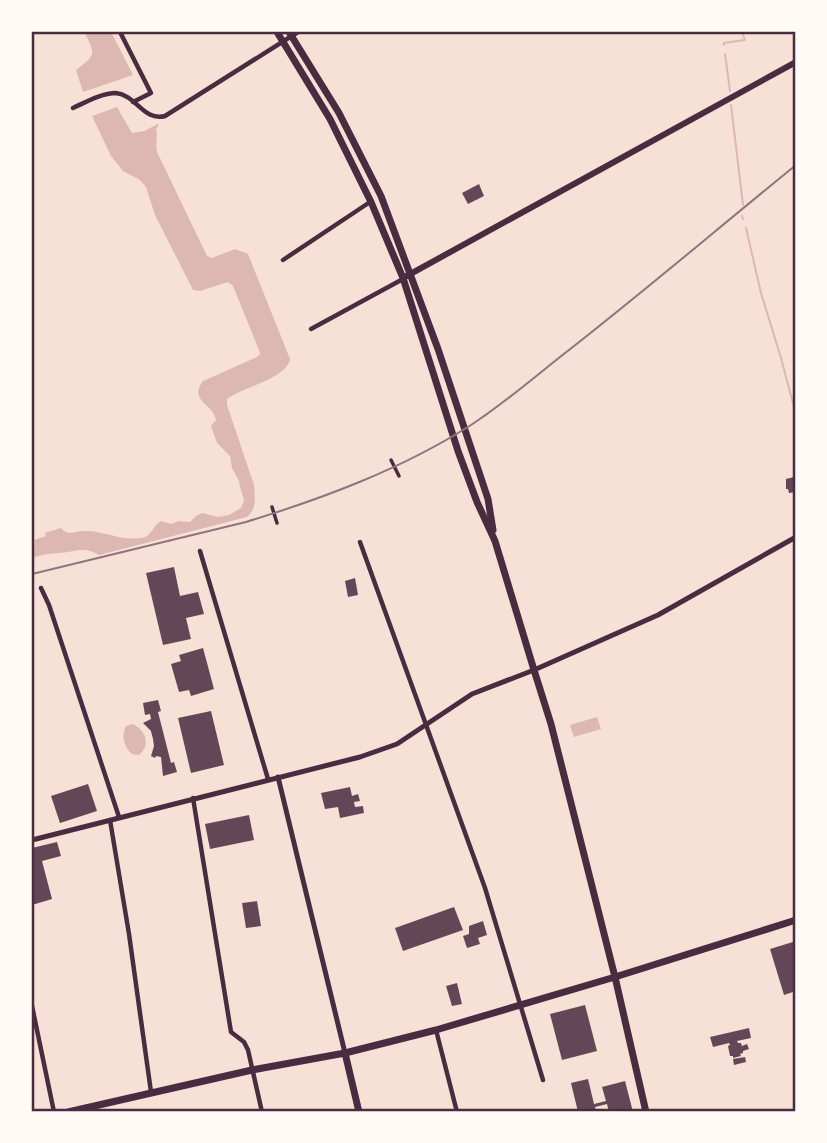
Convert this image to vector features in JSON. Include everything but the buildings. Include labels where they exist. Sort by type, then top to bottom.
[{"type":"main road","points":[[277,32],[330,119],[407,276],[461,418],[488,499],[495,541],[551,724],[646,1111]]},
{"type":"main road","points":[[293,33],[339,113],[381,196],[458,451],[495,541]]},
{"type":"main road","points":[[407,276],[796,62]]},
{"type":"main road","points":[[68,1111],[436,1030],[796,920]]},
{"type":"main road","points":[[345,1052],[359,1111]]},
{"type":"street","points":[[120,32],[151,93],[134,103]]},
{"type":"street","points":[[74,108],[88,100],[115,93],[153,117],[165,116],[293,33]]},
{"type":"street","points":[[283,260],[371,202]]},
{"type":"street","points":[[312,329],[407,276]]},
{"type":"street","points":[[391,460],[399,476]]},
{"type":"street","points":[[272,507],[277,523]]},
{"type":"street","points":[[32,840],[360,757],[397,744],[472,694],[534,670],[658,615],[796,537]]},
{"type":"street","points":[[359,542],[485,888],[543,1080]]},
{"type":"street","points":[[200,551],[268,779]]},
{"type":"street","points":[[41,588],[119,817]]},
{"type":"street","points":[[278,777],[345,1052]]},
{"type":"street","points":[[193,799],[231,1032],[244,1042],[248,1050],[262,1111]]},
{"type":"street","points":[[110,820],[151,1093]]},
{"type":"street","points":[[32,1006],[54,1111]]},
{"type":"street","points":[[436,1030],[457,1111]]},
{"type":"shaded area","points":[[84,32],[111,32],[133,75],[83,92],[76,70],[92,54],[91,45]]},
{"type":"shaded area","points":[[117,107],[132,133],[159,125],[156,129],[157,152],[207,256],[212,258],[235,249],[248,254],[290,359],[281,372],[227,399],[254,485],[254,507],[247,517],[99,555],[79,550],[32,558],[34,540],[61,528],[69,533],[93,531],[141,538],[148,536],[161,521],[171,524],[179,521],[190,522],[202,513],[218,517],[229,515],[241,508],[244,500],[230,456],[217,443],[211,426],[216,420],[214,414],[198,393],[203,381],[257,357],[259,350],[233,286],[228,282],[200,291],[193,290],[155,215],[146,187],[140,180],[123,171],[111,156],[92,116]]},
{"type":"shaded area","points":[[597,717],[601,729],[574,737],[570,725]]},
{"type":"shaded area","points":[[133,724],[144,734],[146,743],[139,755],[132,754],[124,741],[126,726]]},
{"type":"waterway","points":[[724,45],[745,40],[742,32]]},
{"type":"waterway","points":[[725,54],[730,91]]},
{"type":"waterway","points":[[731,105],[743,205]]},
{"type":"waterway","points":[[746,228],[761,293],[796,415]]},
{"type":"railway","points":[[32,574],[246,522],[304,503],[390,469],[445,441],[505,401],[796,165]]}]
